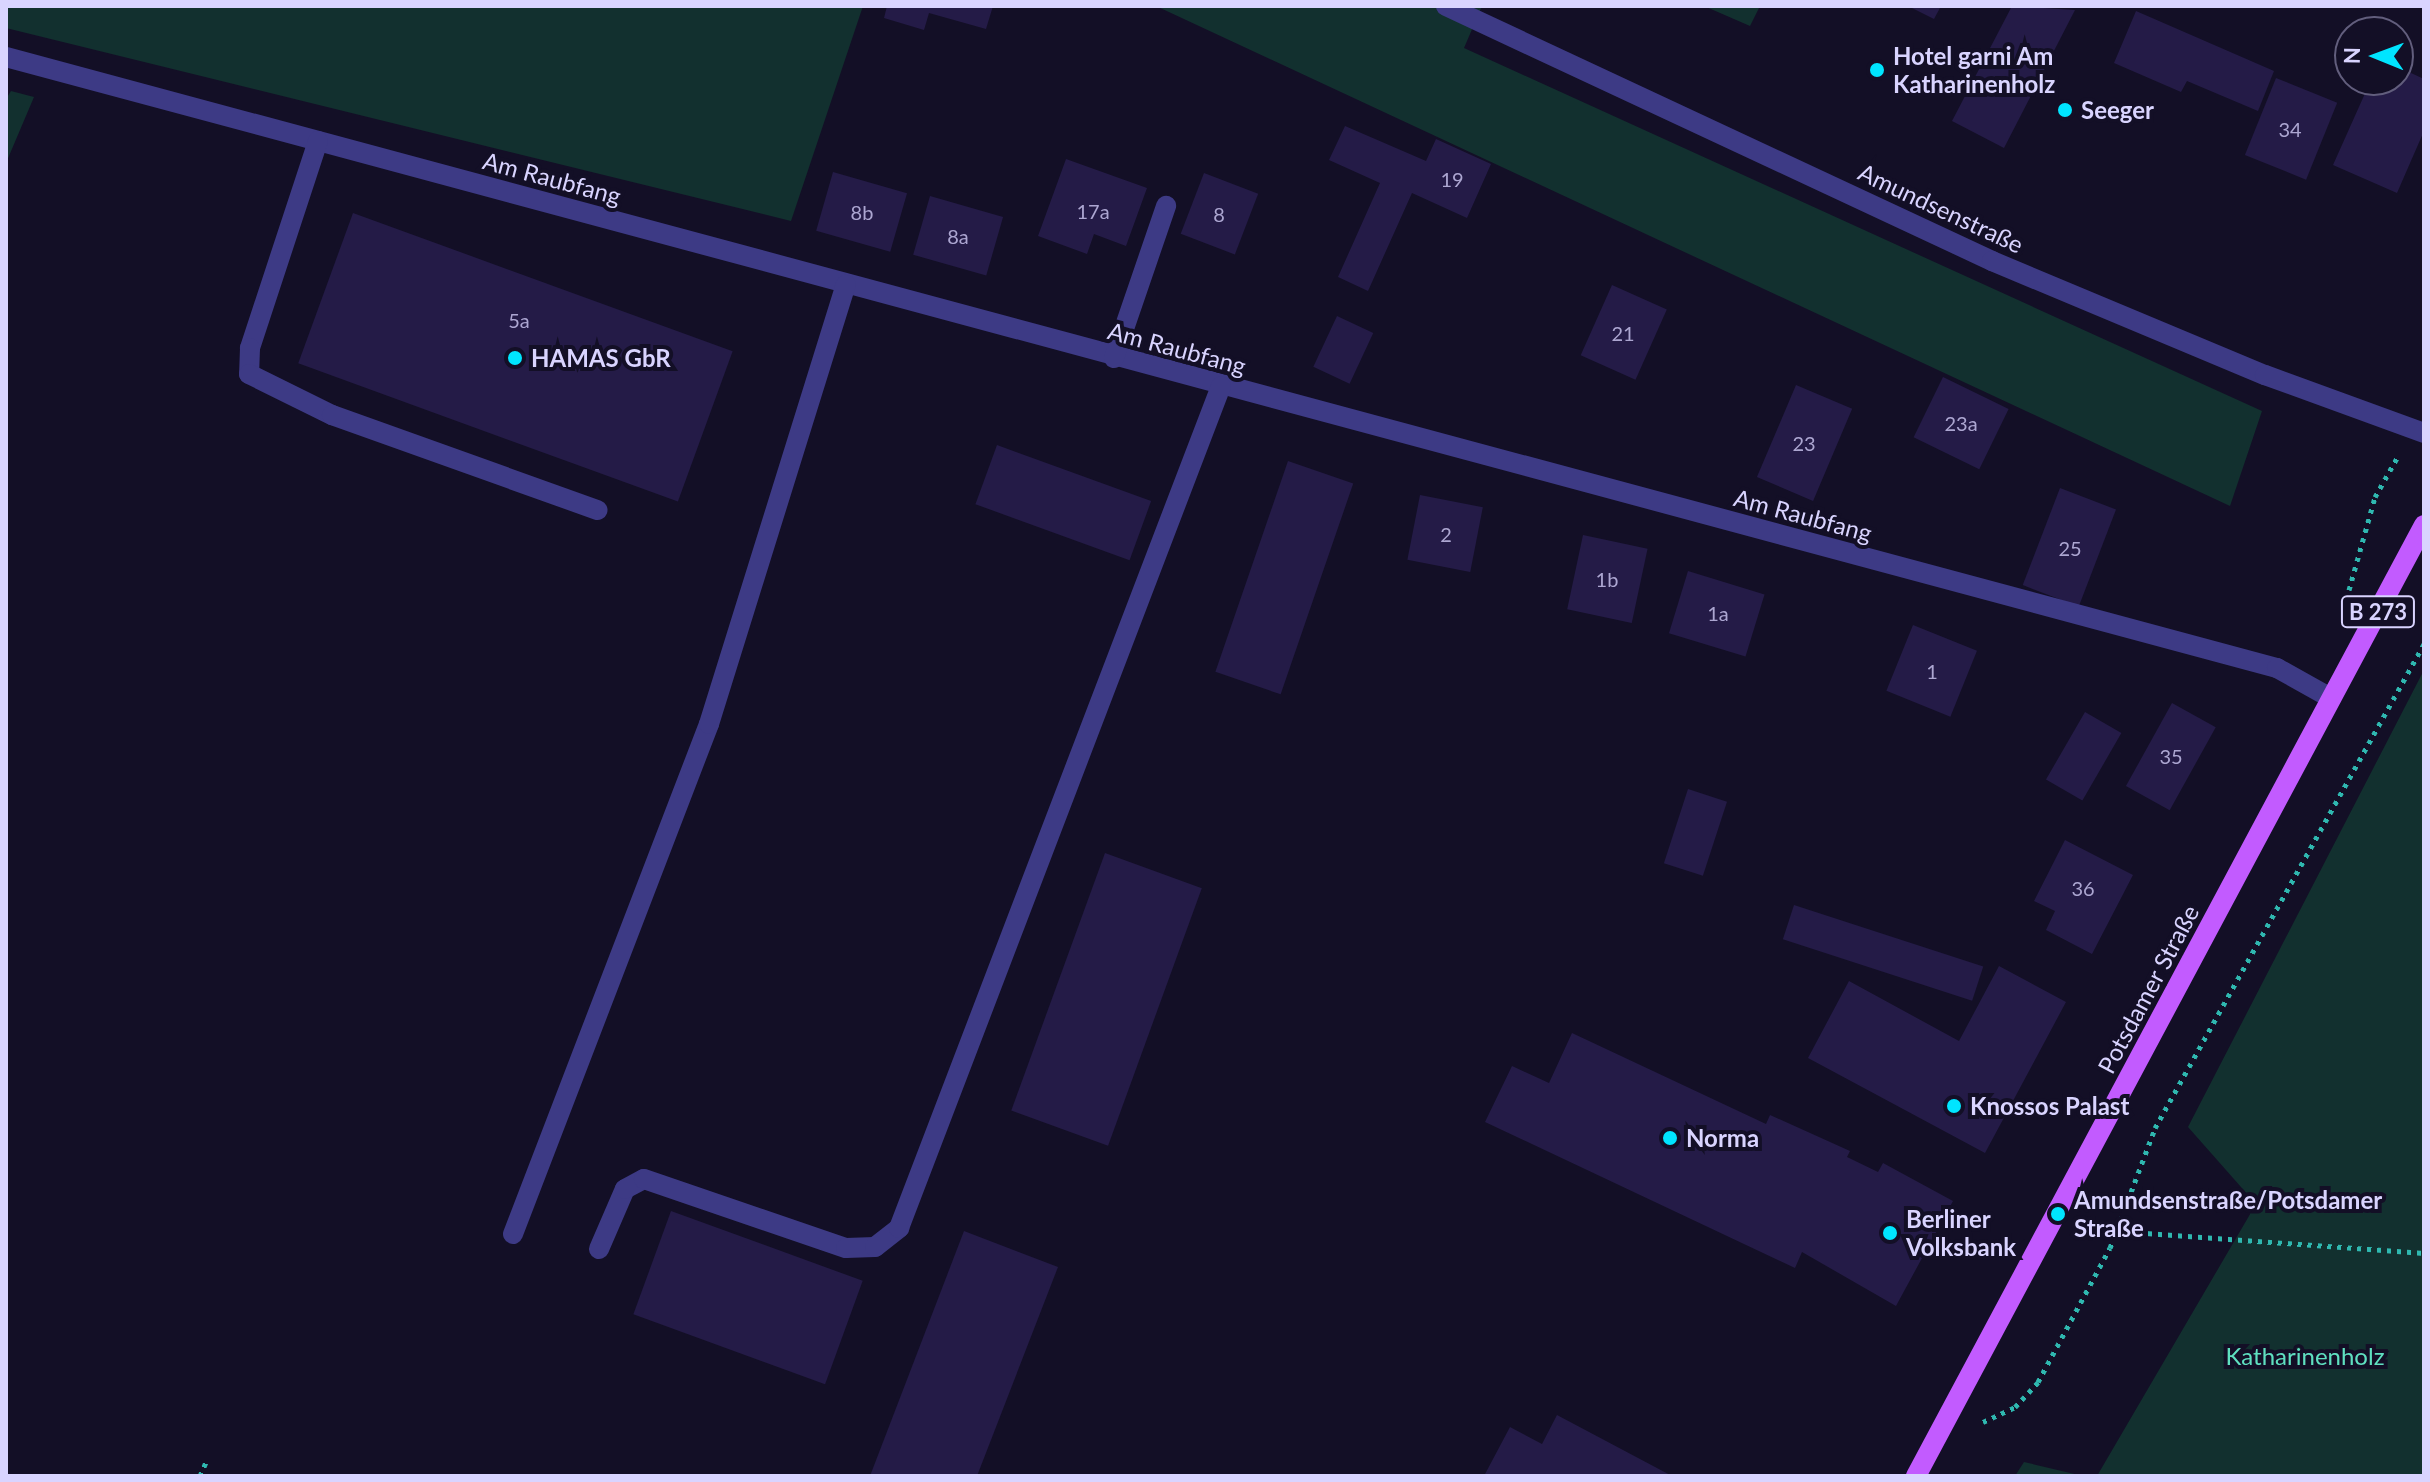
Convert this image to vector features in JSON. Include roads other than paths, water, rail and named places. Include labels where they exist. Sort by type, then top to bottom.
[{"type":"main road","name":"Potsdamer Straße","points":[[1916,1476],[2424,525]]},
{"type":"street","name":"Amundsenstraße","points":[[1446,6],[1992,261],[2265,375],[2419,431]]},
{"type":"street","name":"Am Raubfang","points":[[6,57],[1114,358],[2277,668],[2331,698]]},
{"type":"street","points":[[318,141],[250,348],[249,374],[332,415],[597,510]]},
{"type":"street","points":[[1114,358],[1166,206]]},
{"type":"street","points":[[513,1234],[709,724],[846,285]]},
{"type":"street","points":[[599,1249],[625,1189],[644,1179],[846,1248],[875,1247],[899,1228],[1221,386]]},
{"type":"place","name":"Hotel garni Am Katharinenholz","points":[[1877,70]]},
{"type":"place","name":"Seeger","points":[[2065,110]]},
{"type":"place","name":"HAMAS GbR","points":[[515,358]]},
{"type":"place","name":"Knossos Palast","points":[[1954,1106]]},
{"type":"place","name":"Norma","points":[[1670,1138]]},
{"type":"place","name":"Amundsenstraße/Potsdamer Straße","points":[[2058,1214]]},
{"type":"place","name":"Berliner Volksbank","points":[[1890,1233]]},
{"type":"park label","name":"Katharinenholz","points":[[2305,1356]]}]
